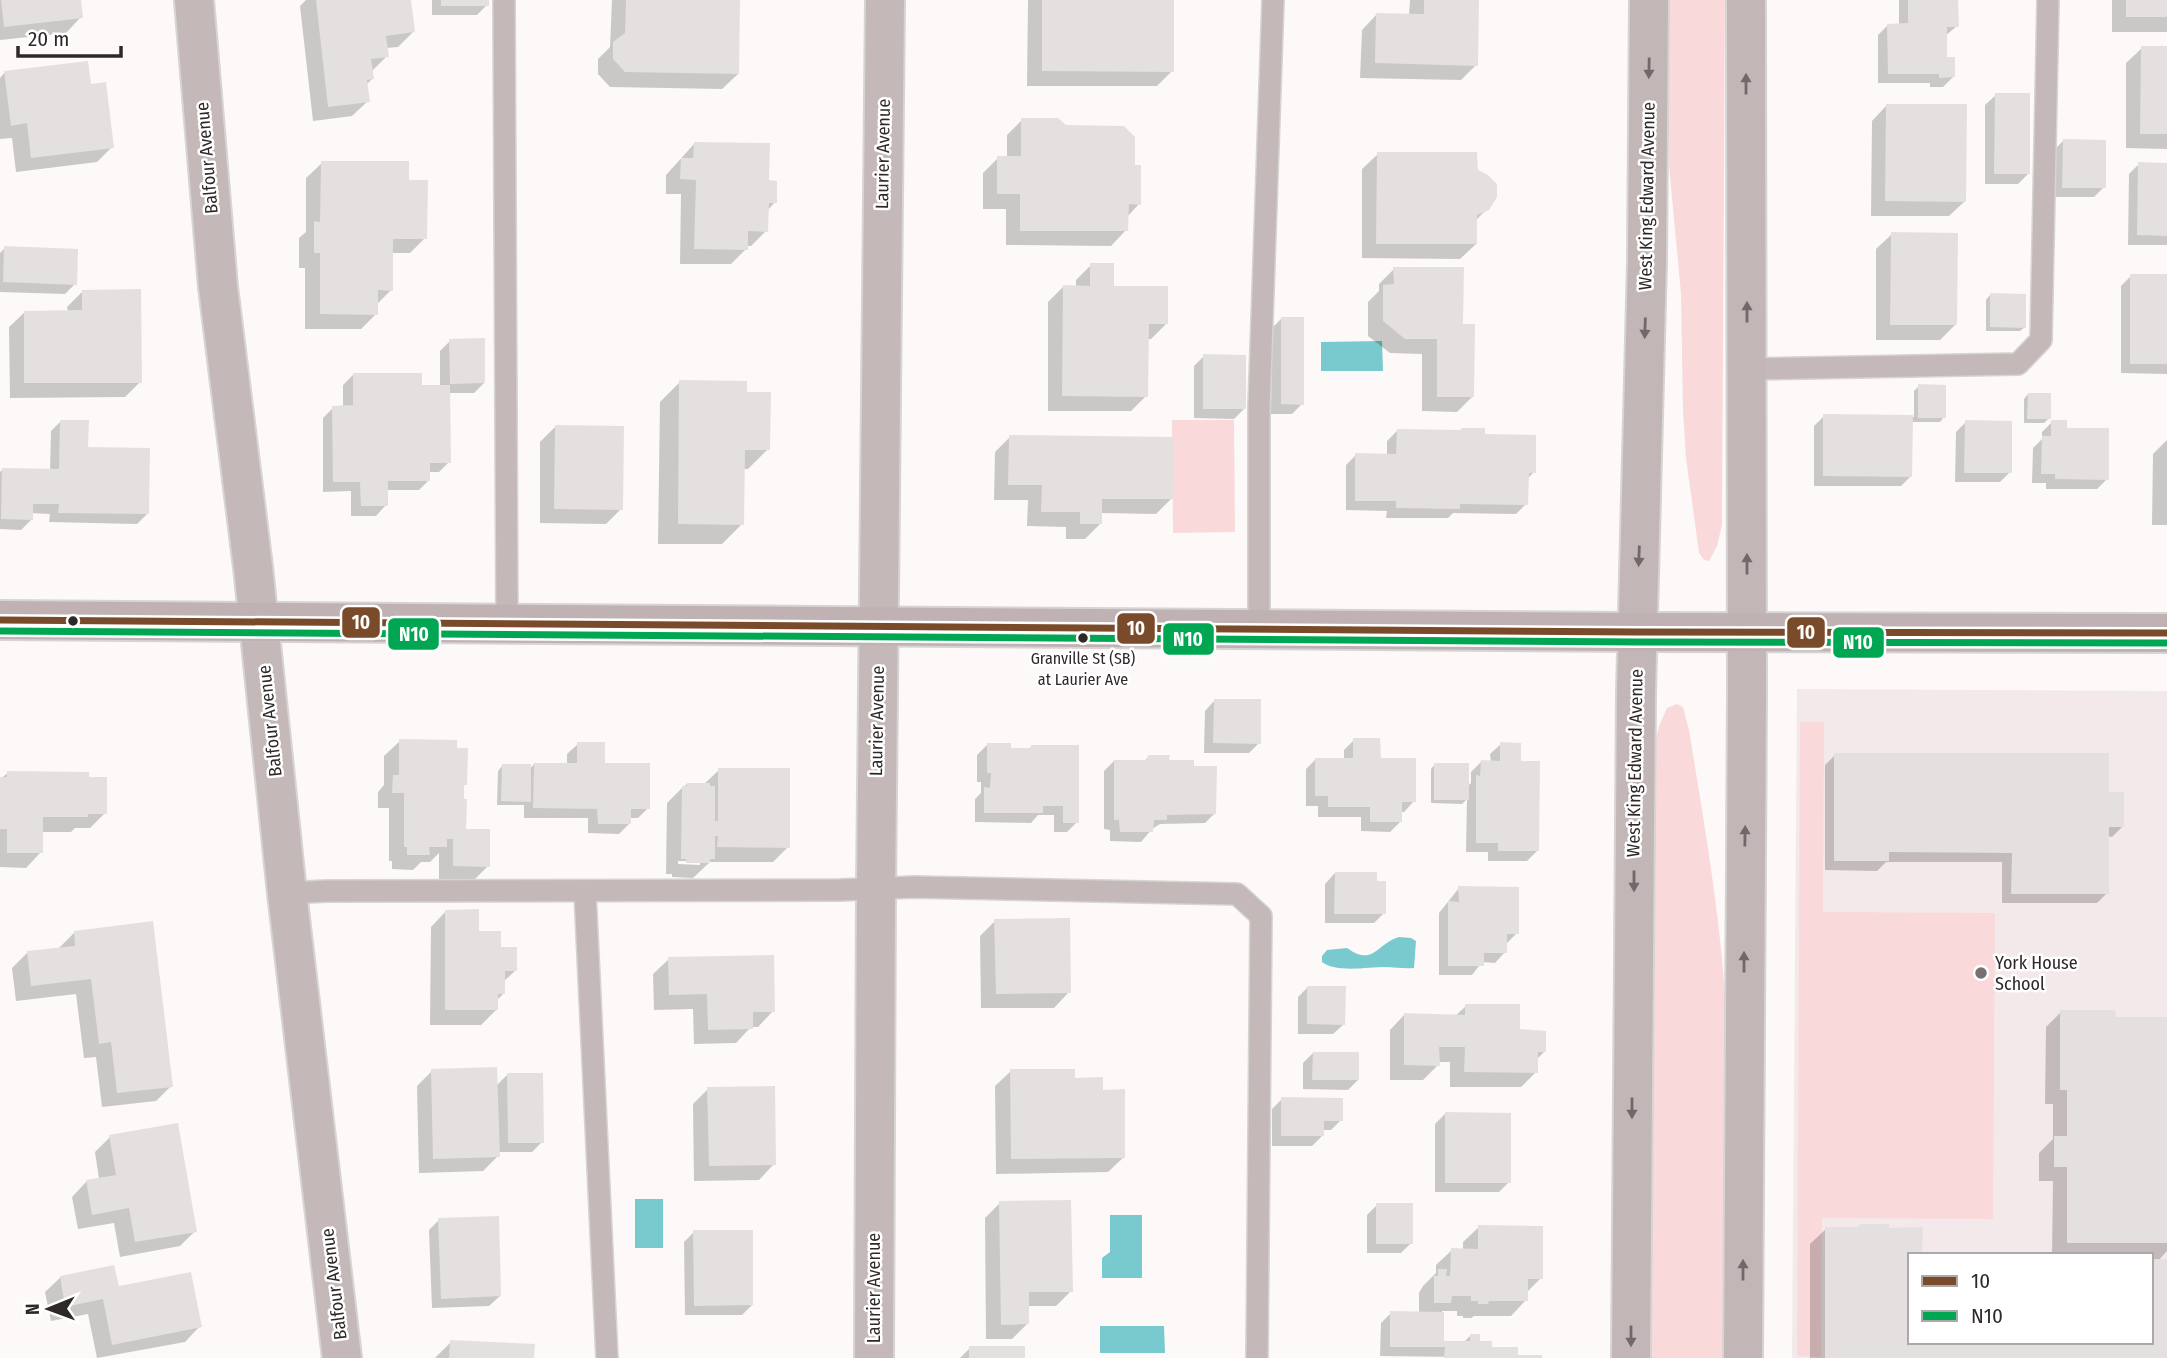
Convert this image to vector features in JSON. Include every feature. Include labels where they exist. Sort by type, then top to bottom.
[{"type":"highway","points":[[0,620],[2167,634]]},
{"type":"main road","name":"West King Edward Avenue","points":[[1630,1358],[1637,632],[1647,260],[1649,0]]},
{"type":"main road","points":[[1743,1358],[1748,369],[1746,0]]},
{"type":"street","name":"Balfour Avenue","points":[[194,0],[218,287],[259,622],[287,893],[342,1358]]},
{"type":"street","name":"Laurier Avenue","points":[[874,1358],[885,0]]},
{"type":"lane","points":[[504,0],[507,625]]},
{"type":"lane","points":[[1259,629],[1259,407],[1273,0]]},
{"type":"lane","points":[[1748,369],[2018,364],[2041,340],[2048,0]]},
{"type":"lane","points":[[287,893],[914,887],[1237,894],[1261,916],[1257,1358]]},
{"type":"lane","points":[[584,891],[607,1358]]},
{"type":"shaded area","points":[[1669,0],[1725,0],[1722,525],[1717,546],[1709,561],[1704,560],[1699,553],[1686,458],[1681,294],[1669,165]]},
{"type":"shaded area","points":[[1172,420],[1234,420],[1235,532],[1173,533]]},
{"type":"shaded area","name":"York House School","points":[[1797,689],[2167,691],[2167,1358],[1792,1358]]},
{"type":"shaded area","points":[[1677,704],[1683,707],[1689,730],[1713,879],[1725,992],[1728,1111],[1726,1358],[1650,1358],[1654,749],[1659,726],[1667,708]]},
{"type":"shaded area","points":[[1800,722],[1824,722],[1823,912],[1995,913],[1993,1219],[1822,1218],[1821,1357],[1797,1356]]},
{"type":"water","points":[[1382,341],[1383,371],[1321,371],[1321,342]]},
{"type":"water","points":[[1399,937],[1416,941],[1414,968],[1344,968],[1322,962],[1322,956],[1327,950],[1347,948],[1369,955]]},
{"type":"water","points":[[635,1199],[663,1199],[663,1248],[635,1248]]},
{"type":"water","points":[[1110,1215],[1142,1215],[1142,1278],[1102,1278],[1102,1258],[1110,1252]]},
{"type":"water","points":[[1100,1326],[1164,1326],[1165,1353],[1100,1353]]},
{"type":"building","points":[[1,0],[81,0],[83,18],[4,27]]},
{"type":"building","points":[[316,0],[411,0],[415,32],[386,36],[389,57],[371,59],[374,79],[367,80],[370,102],[328,107]]},
{"type":"building","points":[[441,0],[489,0],[489,6],[441,6]]},
{"type":"building","points":[[626,0],[740,0],[739,74],[625,72],[613,59],[613,42],[625,33]]},
{"type":"building","points":[[1042,0],[1174,0],[1174,72],[1042,71]]},
{"type":"building","points":[[1424,0],[1479,0],[1478,66],[1375,63],[1376,13],[1424,14]]},
{"type":"building","points":[[1908,0],[1958,0],[1959,27],[1947,27],[1947,57],[1955,57],[1955,77],[1939,78],[1939,74],[1888,74],[1887,24],[1908,23]]},
{"type":"building","points":[[2126,0],[2167,0],[2167,17],[2126,17]]},
{"type":"building","points":[[2141,46],[2167,46],[2167,134],[2140,134]]},
{"type":"building","points":[[88,61],[91,84],[106,82],[114,148],[31,158],[27,123],[11,126],[4,71]]},
{"type":"building","points":[[1995,93],[2030,93],[2030,174],[1994,174]]},
{"type":"building","points":[[1886,104],[1967,104],[1966,202],[1885,201]]},
{"type":"building","points":[[1021,118],[1058,118],[1066,125],[1124,126],[1135,137],[1135,165],[1141,165],[1141,205],[1129,204],[1128,231],[1020,231],[1020,194],[997,194],[997,156],[1021,156]]},
{"type":"building","points":[[2063,139],[2106,140],[2106,188],[2062,188]]},
{"type":"building","points":[[694,142],[770,143],[769,180],[777,181],[777,203],[769,203],[768,232],[748,231],[748,250],[694,249],[696,180],[680,179],[681,158],[693,158]]},
{"type":"building","points":[[1377,152],[1477,152],[1478,170],[1497,184],[1497,197],[1489,210],[1477,215],[1477,244],[1376,244]]},
{"type":"building","points":[[321,161],[409,161],[409,180],[428,180],[427,239],[393,239],[393,291],[378,290],[378,315],[320,314],[320,253],[314,253],[314,221],[320,222]]},
{"type":"building","points":[[2138,162],[2167,163],[2167,236],[2137,235]]},
{"type":"building","points":[[1891,232],[1958,233],[1957,325],[1890,325]]},
{"type":"building","points":[[4,246],[78,249],[77,285],[3,282]]},
{"type":"building","points":[[1090,263],[1114,263],[1114,286],[1168,286],[1168,324],[1149,324],[1148,397],[1062,396],[1063,285],[1090,286]]},
{"type":"building","points":[[1393,267],[1464,267],[1463,324],[1475,324],[1474,397],[1437,397],[1437,339],[1405,339],[1383,321],[1383,285],[1394,284]]},
{"type":"building","points":[[2130,274],[2167,274],[2167,364],[2130,364]]},
{"type":"building","points":[[141,289],[142,383],[24,383],[24,311],[82,310],[82,290]]},
{"type":"building","points":[[1990,293],[2026,294],[2026,328],[1990,327]]},
{"type":"building","points":[[1281,317],[1304,317],[1304,405],[1281,404]]},
{"type":"building","points":[[485,338],[485,383],[450,384],[449,339]]},
{"type":"building","points":[[1203,354],[1246,355],[1246,409],[1203,409]]},
{"type":"building","points":[[353,373],[422,373],[422,385],[450,385],[451,463],[430,463],[430,481],[388,481],[388,506],[361,506],[360,482],[333,482],[332,406],[353,405]]},
{"type":"building","points":[[679,380],[747,381],[747,392],[771,392],[770,450],[745,450],[744,525],[678,524]]},
{"type":"building","points":[[1918,384],[1946,385],[1946,418],[1918,418]]},
{"type":"building","points":[[2028,393],[2051,393],[2051,419],[2027,419]]},
{"type":"building","points":[[1823,414],[1913,415],[1912,477],[1823,476]]},
{"type":"building","points":[[60,420],[89,420],[88,447],[150,448],[149,514],[58,513],[59,504],[33,504],[33,520],[1,519],[2,468],[59,469]]},
{"type":"building","points":[[1965,420],[2012,421],[2012,473],[1964,473]]},
{"type":"building","points":[[2051,420],[2067,420],[2067,428],[2109,428],[2109,480],[2055,479],[2055,474],[2041,474],[2042,436],[2051,436]]},
{"type":"building","points":[[555,425],[624,426],[623,510],[554,509]]},
{"type":"building","points":[[1485,428],[1485,434],[1536,435],[1536,473],[1529,473],[1528,505],[1460,504],[1460,509],[1396,508],[1396,501],[1355,501],[1355,453],[1396,454],[1397,429]]},
{"type":"building","points":[[1009,435],[1174,437],[1173,499],[1102,499],[1102,524],[1080,524],[1080,512],[1041,512],[1042,485],[1008,485]]},
{"type":"building","points":[[1214,699],[1261,699],[1261,744],[1213,743]]},
{"type":"building","points":[[1353,738],[1380,738],[1381,758],[1416,758],[1416,802],[1402,802],[1402,822],[1370,822],[1370,807],[1328,807],[1328,796],[1315,796],[1315,758],[1353,758]]},
{"type":"building","points":[[399,739],[457,740],[457,748],[468,748],[467,785],[464,785],[464,799],[467,799],[466,829],[490,829],[490,867],[453,866],[453,839],[447,839],[447,847],[429,847],[430,855],[407,855],[407,847],[404,847],[404,793],[392,793],[393,775],[399,775]]},
{"type":"building","points":[[577,742],[605,742],[605,763],[650,763],[650,809],[631,809],[631,824],[598,824],[597,809],[533,808],[534,763],[577,763]]},
{"type":"building","points":[[1500,742],[1521,743],[1521,761],[1540,761],[1539,851],[1498,851],[1498,843],[1476,843],[1476,775],[1480,776],[1481,760],[1500,761]]},
{"type":"building","points":[[987,743],[1011,743],[1011,748],[1031,748],[1031,745],[1079,745],[1079,823],[1063,823],[1063,806],[1043,806],[1043,813],[984,813],[984,787],[990,788],[991,773],[987,773]]},
{"type":"building","points":[[1834,753],[2109,753],[2109,792],[2124,792],[2124,827],[2109,827],[2109,894],[2011,894],[2012,853],[1889,852],[1889,861],[1834,861]]},
{"type":"building","points":[[1148,755],[1170,755],[1169,760],[1194,760],[1194,766],[1217,766],[1216,814],[1167,815],[1167,820],[1154,820],[1153,832],[1120,832],[1119,820],[1114,820],[1114,760],[1147,760]]},
{"type":"building","points":[[1434,763],[1469,763],[1469,800],[1434,800]]},
{"type":"building","points":[[502,764],[531,764],[531,802],[501,801]]},
{"type":"building","points":[[718,768],[790,768],[790,848],[717,847],[718,836],[715,836],[715,859],[710,859],[710,863],[686,863],[686,859],[681,859],[682,786],[687,786],[687,783],[710,783],[710,786],[715,786],[715,821],[718,821]]},
{"type":"building","points":[[7,771],[89,772],[89,777],[107,777],[107,814],[88,814],[88,817],[43,817],[43,853],[7,853],[7,829],[0,829],[0,777],[7,777]]},
{"type":"building","points":[[1335,872],[1377,872],[1377,881],[1386,881],[1386,914],[1334,914]]},
{"type":"building","points":[[1458,886],[1519,887],[1519,934],[1507,934],[1507,953],[1484,953],[1484,966],[1448,966],[1448,901],[1459,902]]},
{"type":"building","points":[[479,909],[479,931],[501,931],[501,947],[517,947],[517,971],[505,971],[505,994],[498,994],[498,1010],[445,1010],[445,910]]},
{"type":"building","points":[[1070,918],[1071,993],[996,994],[994,919]]},
{"type":"building","points":[[153,921],[173,1087],[117,1093],[111,1042],[99,1044],[91,979],[31,986],[27,951],[75,946],[74,931]]},
{"type":"building","points":[[774,955],[775,1012],[753,1012],[753,1029],[708,1030],[707,994],[669,995],[668,957]]},
{"type":"building","points":[[1307,986],[1346,986],[1345,1025],[1307,1024]]},
{"type":"building","points":[[1465,1004],[1520,1004],[1520,1029],[1546,1031],[1546,1052],[1538,1052],[1538,1073],[1464,1072],[1465,1047],[1439,1047],[1440,1066],[1404,1065],[1404,1013],[1465,1015]]},
{"type":"building","points":[[2060,1010],[2115,1010],[2116,1017],[2167,1017],[2167,1243],[2067,1243],[2067,1167],[2054,1167],[2054,1136],[2067,1136],[2067,1090],[2060,1090]]},
{"type":"building","points":[[1313,1052],[1359,1052],[1359,1080],[1312,1080]]},
{"type":"building","points":[[497,1067],[500,1157],[433,1159],[431,1069]]},
{"type":"building","points":[[1010,1069],[1075,1069],[1075,1078],[1103,1077],[1103,1090],[1125,1089],[1125,1158],[1011,1159]]},
{"type":"building","points":[[507,1073],[543,1073],[544,1143],[508,1143]]},
{"type":"building","points":[[775,1086],[776,1165],[709,1166],[707,1087]]},
{"type":"building","points":[[1281,1097],[1343,1098],[1343,1121],[1324,1121],[1324,1136],[1281,1136]]},
{"type":"building","points":[[1445,1112],[1511,1113],[1511,1183],[1445,1183]]},
{"type":"building","points":[[178,1123],[197,1232],[135,1242],[129,1208],[92,1215],[86,1180],[116,1175],[109,1135]]},
{"type":"building","points":[[1071,1200],[1073,1292],[1029,1292],[1029,1324],[1001,1325],[999,1201]]},
{"type":"building","points":[[1376,1203],[1413,1203],[1413,1244],[1376,1244]]},
{"type":"building","points":[[499,1216],[501,1296],[441,1299],[438,1218]]},
{"type":"building","points":[[1860,1224],[1889,1224],[1889,1228],[1923,1227],[1922,1253],[1908,1253],[1908,1344],[2153,1344],[2153,1259],[2167,1259],[2167,1358],[1825,1358],[1825,1227],[1860,1227]]},
{"type":"building","points":[[1478,1225],[1543,1226],[1543,1279],[1528,1279],[1528,1301],[1489,1301],[1488,1304],[1478,1304],[1478,1301],[1471,1301],[1471,1296],[1452,1296],[1451,1303],[1434,1303],[1434,1276],[1438,1276],[1438,1269],[1447,1269],[1446,1276],[1450,1276],[1451,1248],[1478,1249]]},
{"type":"building","points":[[693,1230],[753,1230],[753,1305],[694,1306]]},
{"type":"building","points":[[114,1265],[119,1286],[191,1272],[202,1327],[112,1345],[103,1299],[65,1307],[60,1276]]},
{"type":"building","points":[[1390,1311],[1444,1312],[1444,1341],[1470,1341],[1470,1334],[1480,1334],[1480,1341],[1492,1341],[1492,1347],[1518,1347],[1518,1355],[1542,1355],[1542,1358],[1444,1358],[1445,1347],[1390,1347]]},
{"type":"building","points":[[450,1340],[535,1344],[534,1358],[449,1358]]},
{"type":"building","points":[[969,1346],[1025,1346],[1025,1358],[969,1358]]},
{"type":"transit line","name":"10","points":[[0,620],[1637,632],[2167,633]]},
{"type":"transit line","name":"N10","points":[[0,631],[2167,643]]},
{"type":"place","name":"Granville St (SB) at Laurier Ave","points":[[1083,638]]},
{"type":"place","name":"York House School","points":[[1981,973]]}]
